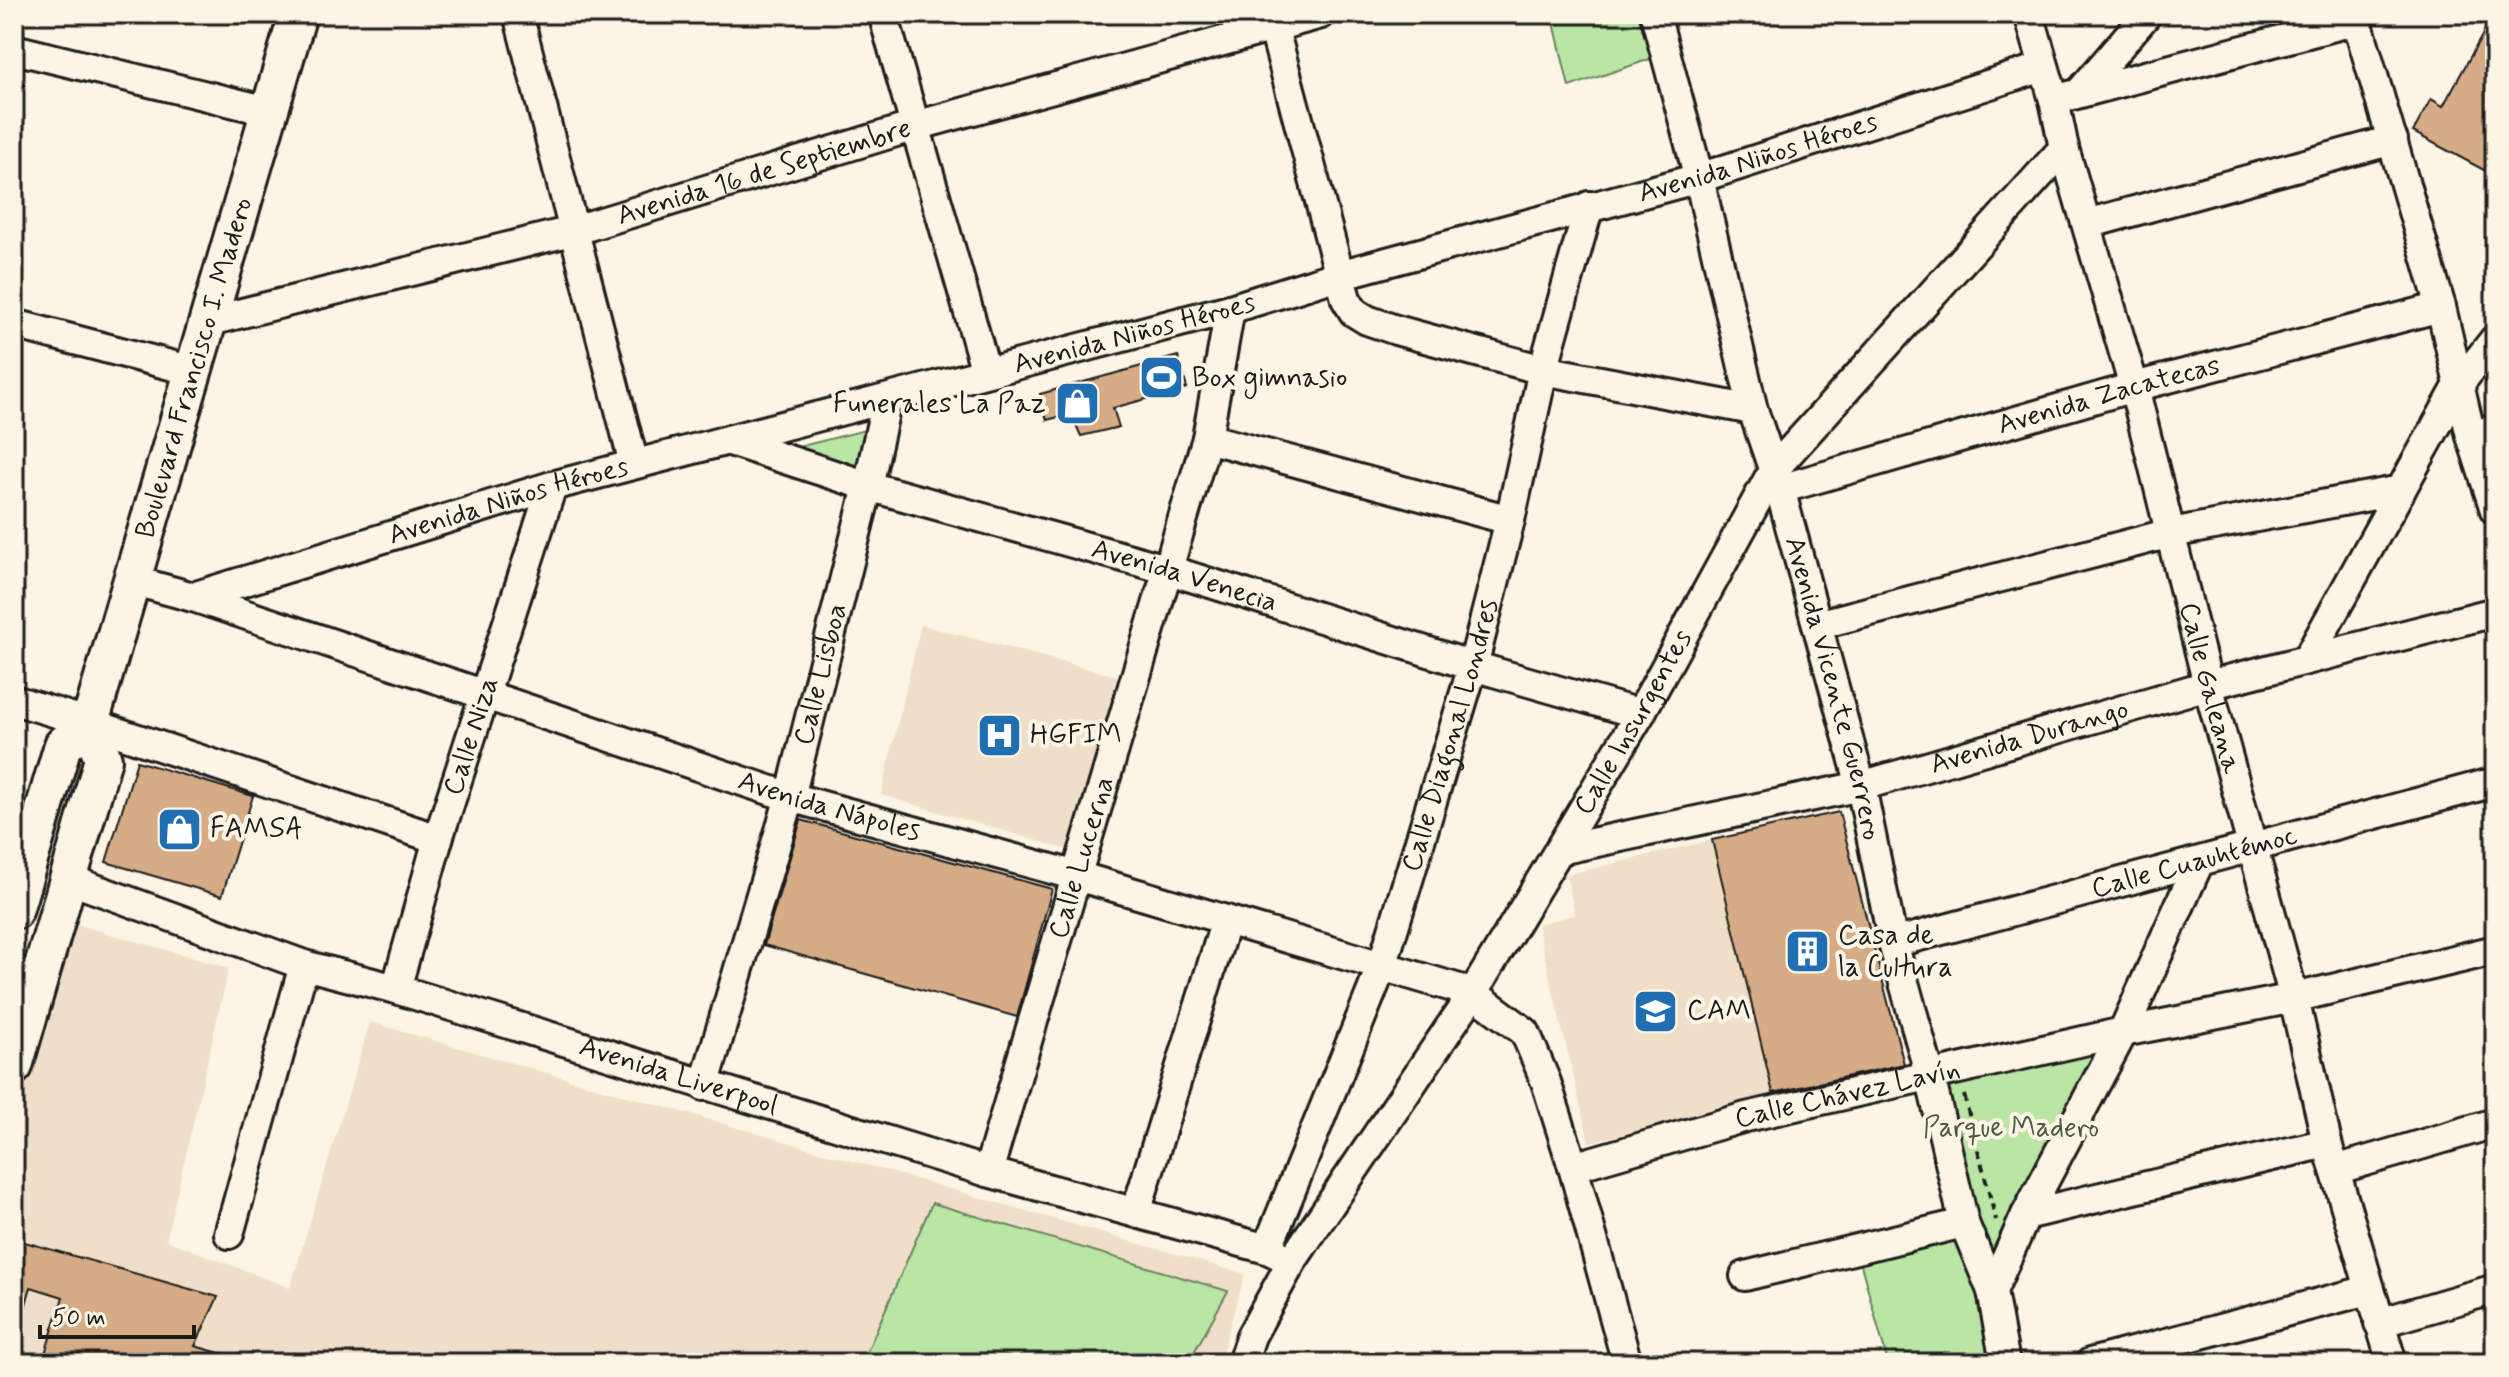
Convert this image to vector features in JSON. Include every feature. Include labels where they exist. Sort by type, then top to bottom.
[{"type":"main road","name":"Boulevard Francisco I. Madero","points":[[90,723],[298,14]]},
{"type":"main road","points":[[14,911],[63,745],[90,723],[103,759],[15,1058]]},
{"type":"street","points":[[518,14],[634,464]]},
{"type":"street","points":[[883,14],[986,372]]},
{"type":"street","name":"Avenida 16 de Septiembre","points":[[206,322],[572,231],[1272,21],[1321,14]]},
{"type":"street","name":"Avenida Vicente Guerrero","points":[[1655,14],[1699,178],[1753,410],[1777,479],[1861,786],[1893,943],[1930,1076],[1964,1223],[1992,1291],[2005,1363]]},
{"type":"street","name":"Calle Galeana","points":[[2029,14],[2054,100],[2064,148],[2134,387],[2208,685],[2294,998],[2327,1143],[2392,1363]]},
{"type":"street","points":[[2081,91],[2147,14]]},
{"type":"street","points":[[2054,100],[2356,17],[2441,307],[2460,383],[2483,432],[2495,510]]},
{"type":"street","points":[[1272,21],[1339,275],[1346,299],[1354,312],[1367,320],[1543,370],[1753,410]]},
{"type":"street","points":[[14,49],[268,111]]},
{"type":"street","name":"Avenida Niños Héroes","points":[[193,597],[552,486],[1230,309],[1339,275],[1699,178],[2043,67]]},
{"type":"street","points":[[2087,224],[2393,140]]},
{"type":"street","name":"Calle Insurgentes","points":[[1251,1336],[1280,1255],[1473,993],[1777,479],[2064,148]]},
{"type":"street","name":"Calle Diagonal Londres","points":[[1280,1255],[1382,966],[1473,666],[1510,520],[1543,370],[1589,206]]},
{"type":"street","name":"Avenida Zacatecas","points":[[1777,479],[2441,307]]},
{"type":"street","name":"Calle Lucerna","points":[[988,1172],[1207,438],[1230,309]]},
{"type":"street","points":[[14,324],[193,371]]},
{"type":"street","points":[[2308,658],[2460,383],[2495,339]]},
{"type":"street","name":"Calle Lisboa","points":[[704,1086],[790,797],[887,399]]},
{"type":"street","points":[[1207,438],[1510,520]]},
{"type":"street","name":"Avenida Venecia","points":[[730,441],[868,486],[1166,569],[1473,666],[1640,714]]},
{"type":"street","name":"Calle Niza","points":[[396,989],[438,839],[552,486]]},
{"type":"street","points":[[1817,625],[2171,533],[2401,490]]},
{"type":"street","points":[[131,580],[193,597]]},
{"type":"street","name":"Avenida Nápoles","points":[[193,597],[790,797],[1077,876],[1473,993]]},
{"type":"street","name":"Avenida Durango","points":[[1559,850],[1861,786],[2208,685],[2495,612]]},
{"type":"street","points":[[14,700],[438,839]]},
{"type":"street","name":"Calle Cuauhtémoc","points":[[1893,943],[2495,782]]},
{"type":"street","points":[[1992,1291],[2016,1214],[2123,1032],[2199,862]]},
{"type":"street","name":"Avenida Liverpool","points":[[68,879],[304,965],[396,989],[988,1172],[1280,1255]]},
{"type":"street","points":[[1136,1212],[1226,920]]},
{"type":"street","name":"Calle Chávez Lavín","points":[[1573,1167],[1746,1117],[2123,1032],[2294,998],[2495,950]]},
{"type":"street","points":[[229,1234],[304,965]]},
{"type":"street","points":[[1473,993],[1525,1032],[1546,1082],[1573,1167],[1627,1363]]},
{"type":"street","points":[[2335,1170],[2495,1123]]},
{"type":"street","points":[[2016,1214],[2327,1143]]},
{"type":"street","points":[[1745,1276],[1964,1223]]},
{"type":"street","points":[[2379,1323],[2495,1289]]},
{"type":"street","points":[[2090,1363],[2369,1290]]},
{"type":"street","points":[[1242,1363],[1251,1336]]},
{"type":"street","points":[[1251,1336],[1259,1363]]},
{"type":"path","points":[[1964,1095],[1998,1226],[2016,1214]]},
{"type":"shaded area","name":"HGFIM","points":[[921,625],[1117,676],[1072,851],[881,795]]},
{"type":"shaded area","name":"CAM","points":[[1712,840],[1774,1098],[1589,1142],[1537,924],[1575,915],[1566,875]]},
{"type":"shaded area","points":[[41,914],[229,968],[166,1240],[290,1288],[370,1022],[1245,1274],[1219,1363],[14,1363],[14,1004]]},
{"type":"green space","points":[[1552,14],[1643,14],[1653,58],[1569,87]]},
{"type":"green space","points":[[869,429],[860,475],[782,451]]},
{"type":"green space","name":"Parque Madero","points":[[2127,1039],[1994,1280],[1938,1087]]},
{"type":"green space","points":[[932,1203],[1228,1291],[1188,1363],[862,1363]]},
{"type":"green space","points":[[1962,1233],[1985,1295],[1996,1363],[1888,1363],[1860,1261]]},
{"type":"building","points":[[2494,14],[2495,176],[2413,132],[2431,99],[2443,106]]},
{"type":"building","points":[[1178,356],[1187,388],[1113,408],[1119,427],[1081,436],[1071,414],[1047,420],[1040,394]]},
{"type":"building","name":"FAMSA","points":[[137,761],[253,796],[222,896],[106,862]]},
{"type":"building","name":"Casa de la Cultura","points":[[1839,812],[1904,1064],[1773,1093],[1712,840]]},
{"type":"building","points":[[801,820],[1052,889],[1017,1017],[764,945]]},
{"type":"building","points":[[14,1239],[218,1297],[195,1346],[237,1358],[236,1363],[42,1363],[63,1297],[31,1287],[19,1328],[14,1327]]},
{"type":"place","name":"Box gimnasio","points":[[1161,378]]},
{"type":"place","name":"Funerales La Paz","points":[[1077,404]]},
{"type":"place","name":"HGFIM","points":[[999,735]]},
{"type":"place","name":"FAMSA","points":[[179,829]]},
{"type":"place","name":"Casa de la Cultura","points":[[1807,952]]},
{"type":"place","name":"CAM","points":[[1656,1011]]}]
